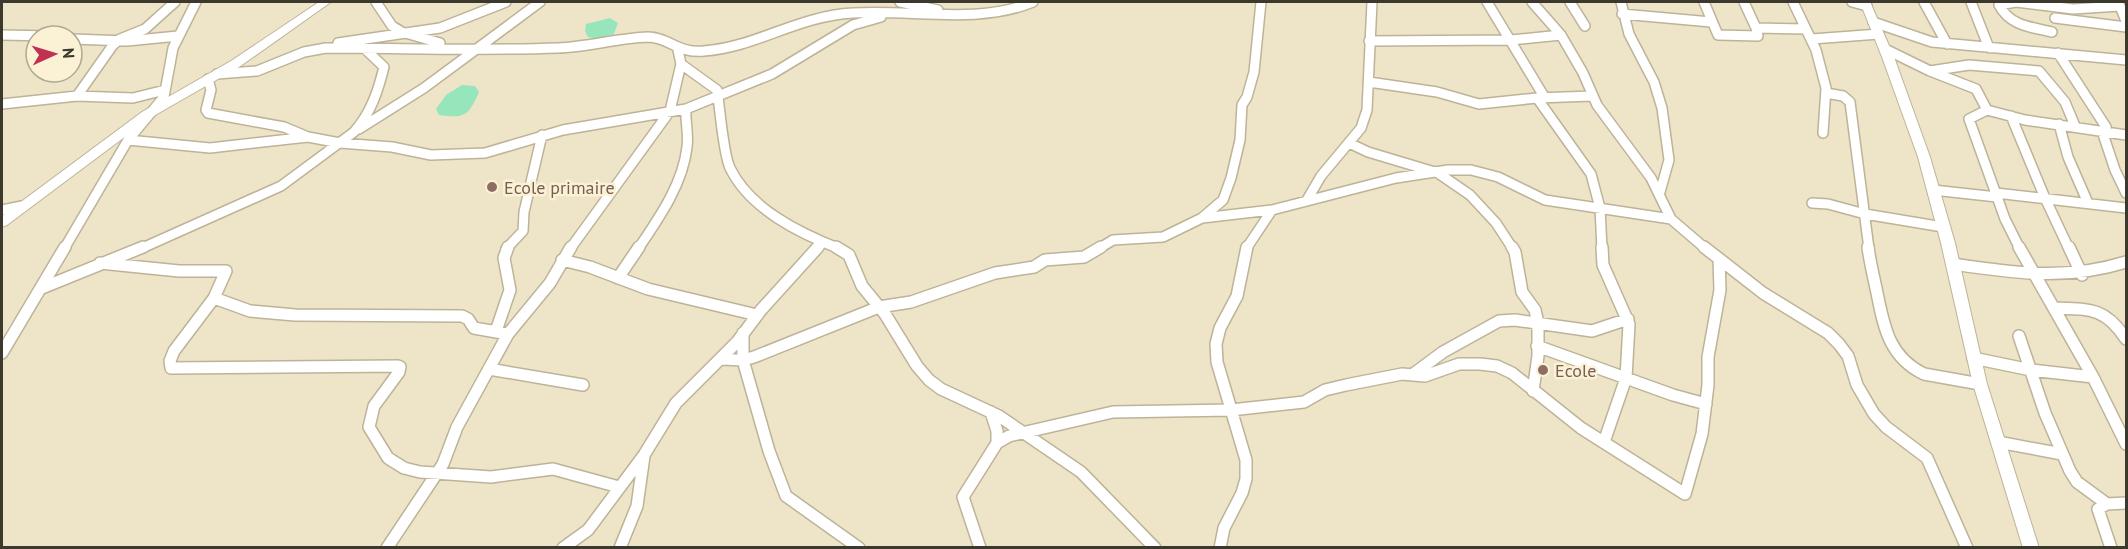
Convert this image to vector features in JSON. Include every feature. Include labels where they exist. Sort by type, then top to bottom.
[{"type":"street","points":[[77,96],[117,41],[145,29],[175,2]]},
{"type":"street","points":[[2,353],[129,140],[146,115],[163,98],[166,76],[178,36],[196,2]]},
{"type":"street","points":[[2,222],[146,115],[213,77],[286,31],[326,2]]},
{"type":"street","points":[[376,2],[392,26],[402,32],[461,48]]},
{"type":"street","points":[[326,48],[366,37],[437,28],[457,23],[506,2]]},
{"type":"street","points":[[42,288],[169,237],[195,223],[266,193],[293,177],[354,132],[424,88],[540,2]]},
{"type":"street","points":[[900,2],[924,8],[977,13]]},
{"type":"street","points":[[213,77],[206,110],[208,114],[224,119],[293,130],[308,137],[340,143],[392,147],[431,155],[455,156],[485,153],[577,126],[686,109],[719,98],[772,74],[853,25],[874,18],[977,13],[1012,8],[1033,2]]},
{"type":"street","points":[[722,359],[743,360],[879,307],[911,302],[995,273],[1034,267],[1045,260],[1084,257],[1118,239],[1164,237],[1202,218],[1223,200],[1231,178],[1240,140],[1242,105],[1247,97],[1254,72],[1261,2]]},
{"type":"street","points":[[1307,200],[1321,176],[1361,128],[1367,110],[1372,2]]},
{"type":"street","points":[[1487,2],[1511,40],[1541,98],[1591,174],[1600,208],[1601,256],[1628,319],[1629,338],[1626,378],[1604,442]]},
{"type":"street","points":[[1532,2],[1561,35],[1583,73],[1602,114],[1660,192],[1671,219],[1763,293],[1828,333],[1844,350],[1857,385],[1874,414],[1886,427],[1927,458],[1966,548]]},
{"type":"street","points":[[1570,2],[1584,26]]},
{"type":"street","points":[[1621,2],[1622,14],[1640,59],[1656,85],[1661,104],[1669,159],[1660,192]]},
{"type":"street","points":[[1704,2],[1720,35],[1758,36],[1744,2]]},
{"type":"street","points":[[1793,2],[1812,39],[1826,93],[1823,132]]},
{"type":"street","points":[[1852,2],[1866,4],[1910,116],[1953,264],[1980,384],[2034,547]]},
{"type":"street","points":[[1924,2],[1947,44]]},
{"type":"street","points":[[1971,2],[1989,48]]},
{"type":"street","points":[[2052,32],[2014,23],[2002,14],[1999,5],[2016,2],[2054,4],[2077,9],[2123,4],[2127,21]]},
{"type":"street","points":[[2054,4],[2055,18],[2052,32],[2055,53],[2106,127],[2102,130]]},
{"type":"street","points":[[213,77],[257,71],[303,51],[326,48],[559,48],[649,37],[662,38],[678,50],[692,52],[719,50],[741,45],[797,23],[824,16],[873,12],[909,15]]},
{"type":"street","points":[[1622,14],[1712,22]]},
{"type":"street","points":[[2055,18],[2127,27]]},
{"type":"street","points":[[1756,28],[1806,29]]},
{"type":"street","points":[[1812,39],[1876,28],[1947,44],[2127,60]]},
{"type":"street","points":[[2,35],[24,35]]},
{"type":"street","points":[[1369,41],[1511,40],[1561,35]]},
{"type":"street","points":[[84,40],[117,41],[178,36]]},
{"type":"street","points":[[354,132],[369,112],[381,83],[384,67],[364,48]]},
{"type":"street","points":[[1885,49],[1930,71],[1976,89],[1987,110]]},
{"type":"street","points":[[387,548],[436,474],[450,448],[457,427],[508,334],[550,283],[562,260],[670,111],[681,64],[678,50]]},
{"type":"street","points":[[681,64],[709,82],[717,90],[719,112],[732,172],[757,203],[822,243],[843,250],[849,255],[862,286],[929,380],[941,389],[991,412],[1081,472],[1155,548]]},
{"type":"street","points":[[1930,71],[1968,65],[2037,70],[2065,102],[2075,126]]},
{"type":"street","points":[[1369,82],[1437,92],[1479,104],[1592,96]]},
{"type":"street","points":[[2,104],[77,96],[133,98],[165,90]]},
{"type":"street","points":[[1826,93],[1844,96],[1850,102],[1876,291],[1885,332],[1892,346],[1910,365],[1924,374],[1980,384]]},
{"type":"street","points":[[618,278],[662,211],[682,167],[688,143],[686,109]]},
{"type":"street","points":[[2127,135],[1987,110],[1969,119],[2005,219],[2034,276],[2093,376],[2127,444]]},
{"type":"street","points":[[2011,116],[2045,198],[2082,275]]},
{"type":"street","points":[[2059,124],[2068,157],[2088,203]]},
{"type":"street","points":[[2102,130],[2115,170],[2127,193]]},
{"type":"street","points":[[496,331],[510,290],[504,258],[506,249],[523,231],[524,212],[542,135]]},
{"type":"street","points":[[129,140],[210,148],[308,137]]},
{"type":"street","points":[[1349,143],[1368,152],[1437,173],[1479,203],[1511,243],[1515,252],[1522,292],[1535,310],[1538,323],[1533,391]]},
{"type":"street","points":[[1202,218],[1272,210],[1379,181],[1471,170],[1487,172],[1545,200],[1671,219]]},
{"type":"street","points":[[1933,190],[2045,198],[2127,208]]},
{"type":"street","points":[[1812,203],[1828,204],[1865,214],[1943,227]]},
{"type":"street","points":[[2,210],[22,206]]},
{"type":"street","points":[[1220,548],[1224,528],[1242,493],[1246,479],[1246,460],[1217,362],[1216,344],[1220,328],[1237,296],[1247,246],[1272,210]]},
{"type":"street","points":[[563,548],[588,530],[644,455],[676,403],[722,359],[757,315],[822,243]]},
{"type":"street","points":[[997,443],[1023,432],[1113,412],[1231,410],[1304,402],[1325,390],[1346,385],[1402,374],[1425,376],[1459,364],[1480,364],[1497,366],[1512,373],[1581,428],[1685,494],[1702,434],[1710,348],[1720,290],[1719,259]]},
{"type":"street","points":[[562,260],[648,289],[757,315]]},
{"type":"street","points":[[1953,264],[2034,276],[2082,275],[2127,262]]},
{"type":"street","points":[[100,263],[179,271],[226,272],[214,298],[174,351],[170,361],[171,368],[398,366],[400,367],[399,372],[374,406],[369,427],[388,458],[404,468],[436,474],[491,477],[553,469],[619,488]]},
{"type":"street","points":[[214,298],[250,311],[295,315],[462,316],[468,319],[474,328],[508,334]]},
{"type":"street","points":[[2054,308],[2100,312],[2122,321],[2127,339]]},
{"type":"street","points":[[1412,375],[1443,352],[1468,340],[1491,324],[1515,320],[1592,331],[1628,319]]},
{"type":"street","points":[[743,333],[743,360],[769,451],[786,496],[859,548]]},
{"type":"street","points":[[2019,336],[2062,454],[2077,482],[2107,504]]},
{"type":"street","points":[[1537,346],[1706,404]]},
{"type":"street","points":[[1973,358],[2031,369],[2093,376]]},
{"type":"street","points":[[489,369],[583,385]]},
{"type":"street","points":[[980,548],[963,497],[997,443],[997,431],[991,412]]},
{"type":"street","points":[[1998,442],[2062,454]]},
{"type":"street","points":[[620,548],[637,506],[644,455]]},
{"type":"street","points":[[2111,548],[2098,509],[2107,504],[2127,503]]},
{"type":"green space","points":[[610,18],[618,23],[609,41],[588,37],[585,31],[586,24]]},
{"type":"green space","points":[[462,85],[475,86],[479,92],[469,110],[460,116],[439,115],[436,109],[446,95]]},
{"type":"place","name":"Ecole primaire","points":[[492,187]]},
{"type":"place","name":"Ecole","points":[[1543,370]]}]
